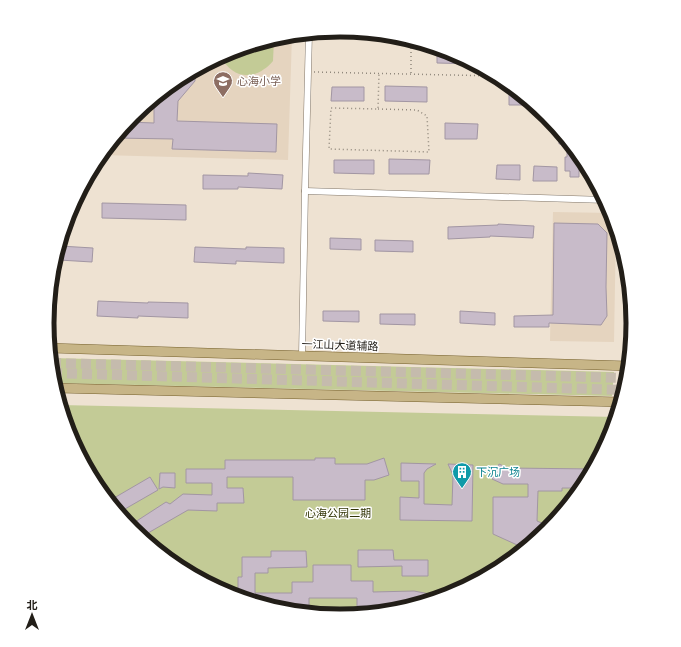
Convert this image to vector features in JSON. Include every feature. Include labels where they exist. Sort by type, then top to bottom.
[{"type":"main road","name":"一江山大道辅路","points":[[55,348],[624,366]]},
{"type":"main road","points":[[62,388],[616,402]]},
{"type":"street","points":[[302,356],[309,39]]},
{"type":"street","points":[[305,191],[598,200]]},
{"type":"path","points":[[411,46],[411,74]]},
{"type":"path","points":[[308,72],[485,76]]},
{"type":"path","points":[[378,109],[379,73]]},
{"type":"path","points":[[331,108],[378,109],[417,110],[427,116],[429,152],[330,149],[331,108]]},
{"type":"shaded area","name":"心海小学","points":[[292,41],[288,160],[108,155],[125,135],[152,108],[181,85],[197,75],[248,52]]},
{"type":"shaded area","points":[[553,212],[604,213],[616,244],[614,342],[550,341]]},
{"type":"green space","points":[[274,45],[273,61],[266,68],[252,75],[238,73],[231,70],[225,62],[248,52]]},
{"type":"green space","points":[[56,358],[614,372],[612,396],[61,383]]},
{"type":"green space","name":"心海公园二期","points":[[66,405],[612,417],[589,467],[568,498],[543,526],[500,562],[484,572],[433,595],[378,608],[340,610],[303,608],[248,595],[197,572],[166,551],[138,526],[102,483],[92,467],[76,433]]},
{"type":"building","points":[[437,54],[460,64],[437,63]]},
{"type":"building","points":[[195,76],[195,81],[178,101],[177,121],[277,124],[276,152],[172,149],[173,139],[122,138],[137,122],[154,123],[154,106],[181,85]]},
{"type":"building","points":[[385,86],[427,87],[427,102],[385,101]]},
{"type":"building","points":[[332,87],[364,87],[364,101],[331,101]]},
{"type":"building","points":[[509,92],[526,105],[509,105]]},
{"type":"building","points":[[445,123],[478,124],[477,139],[445,139]]},
{"type":"building","points":[[559,138],[564,144],[559,144]]},
{"type":"building","points":[[567,148],[579,164],[579,177],[570,177],[570,171],[565,171],[565,157],[567,157]]},
{"type":"building","points":[[389,159],[430,160],[429,174],[389,174]]},
{"type":"building","points":[[334,160],[374,160],[374,174],[334,173]]},
{"type":"building","points":[[497,165],[520,165],[520,180],[496,179]]},
{"type":"building","points":[[534,166],[557,167],[557,181],[533,181]]},
{"type":"building","points":[[248,173],[283,175],[282,189],[238,187],[238,189],[203,189],[203,175],[248,176]]},
{"type":"building","points":[[102,203],[186,205],[186,220],[102,218]]},
{"type":"building","points":[[554,223],[598,224],[607,233],[607,316],[601,325],[549,323],[549,327],[514,327],[514,316],[553,315]]},
{"type":"building","points":[[498,224],[534,226],[533,238],[490,236],[448,239],[448,227]]},
{"type":"building","points":[[330,238],[361,239],[361,250],[330,249]]},
{"type":"building","points":[[375,240],[413,241],[413,252],[375,251]]},
{"type":"building","points":[[65,246],[93,248],[92,262],[62,260]]},
{"type":"building","points":[[195,247],[246,249],[246,247],[284,248],[284,263],[236,261],[236,264],[194,262]]},
{"type":"building","points":[[98,301],[188,303],[188,318],[97,316]]},
{"type":"building","points":[[323,311],[359,311],[359,322],[323,321]]},
{"type":"building","points":[[460,311],[495,313],[495,325],[460,323]]},
{"type":"building","points":[[380,314],[415,314],[415,325],[380,324]]},
{"type":"building","points":[[315,458],[335,458],[335,464],[367,464],[384,458],[389,475],[374,480],[365,480],[365,500],[293,500],[293,477],[227,477],[227,488],[243,488],[244,503],[217,503],[217,511],[188,510],[148,533],[148,535],[135,522],[166,502],[170,504],[183,494],[212,495],[212,483],[186,483],[186,469],[225,469],[225,460],[315,460]]},
{"type":"building","name":"下沉广场","points":[[401,463],[436,464],[427,469],[424,473],[424,504],[452,505],[453,475],[448,464],[473,465],[472,521],[400,520],[400,497],[419,498],[419,481],[401,481]]},
{"type":"building","points":[[499,464],[508,468],[588,469],[575,488],[562,488],[562,491],[538,491],[537,521],[545,524],[520,546],[493,534],[493,497],[528,497],[528,484],[503,484],[492,479]]},
{"type":"building","points":[[160,473],[175,473],[175,488],[163,487],[159,489]]},
{"type":"building","points":[[150,477],[158,490],[123,510],[114,498]]},
{"type":"building","points":[[358,550],[393,550],[394,560],[428,560],[428,576],[402,576],[402,566],[358,567]]},
{"type":"building","points":[[271,551],[306,551],[307,567],[268,568],[268,573],[255,573],[255,593],[292,593],[292,582],[313,582],[313,565],[351,565],[351,581],[373,581],[373,592],[414,591],[434,595],[378,608],[377,605],[357,606],[357,598],[309,598],[309,606],[297,607],[266,600],[238,591],[238,577],[242,577],[242,557],[271,557]]},
{"type":"tunnel","points":[[56,363],[621,378]]},
{"type":"tunnel","points":[[59,373],[619,390]]},
{"type":"place","name":"心海小学","points":[[223,98]]},
{"type":"place","name":"下沉广场","points":[[462,489]]}]
